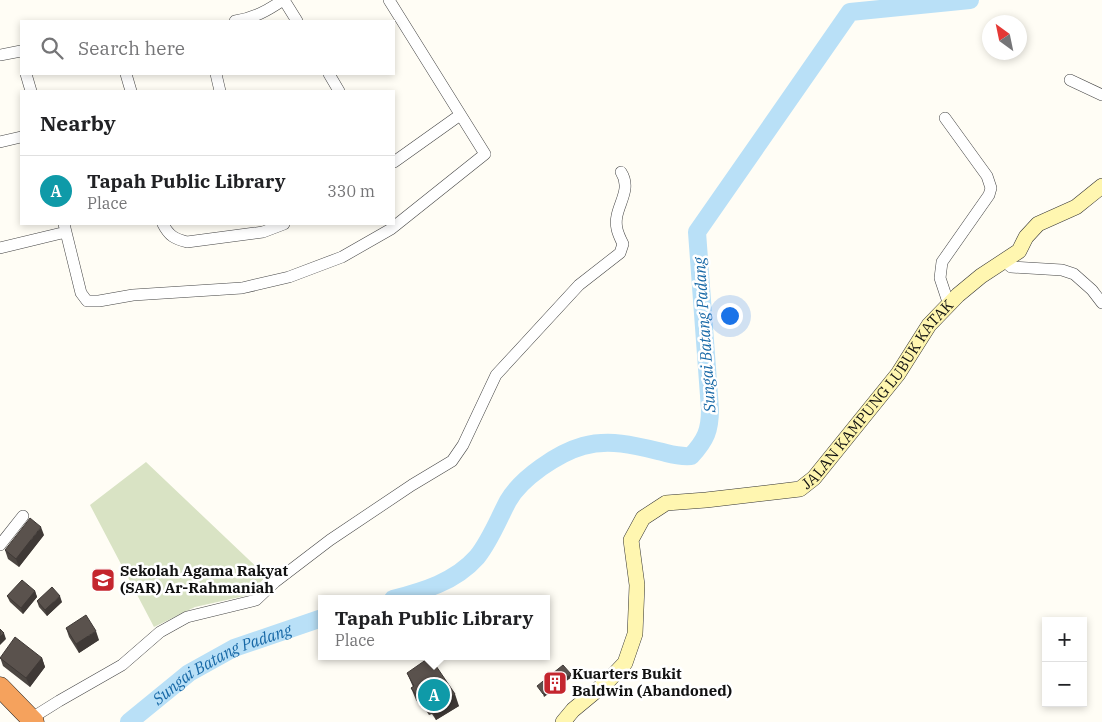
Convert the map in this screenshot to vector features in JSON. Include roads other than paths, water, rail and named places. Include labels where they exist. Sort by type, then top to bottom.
[{"type":"highway","points":[[0,687],[27,721]]},
{"type":"highway","points":[[0,704],[27,721]]},
{"type":"street","points":[[242,20],[265,12],[283,0],[296,20]]},
{"type":"street","points":[[0,248],[65,228],[81,293],[87,301],[98,301],[133,294],[242,288],[290,277],[342,257],[391,230],[485,154],[389,0]]},
{"type":"street","points":[[0,55],[20,52]]},
{"type":"street","points":[[26,75],[31,90]]},
{"type":"street","points":[[126,75],[131,90]]},
{"type":"street","points":[[216,75],[220,90]]},
{"type":"street","points":[[329,75],[338,90]]},
{"type":"street","points":[[1070,80],[1102,95]]},
{"type":"street","points":[[395,161],[460,115]]},
{"type":"street","points":[[945,118],[987,176],[991,188],[989,195],[942,262],[940,278],[949,305]]},
{"type":"street","points":[[0,142],[20,137]]},
{"type":"street","points":[[27,721],[122,665],[160,632],[187,617],[256,600],[275,582],[330,540],[412,485],[452,461],[463,445],[496,375],[579,285],[620,253],[623,244],[616,228],[617,216],[626,190],[626,180],[621,172]]},
{"type":"street","name":"JALAN KAMPUNG LUBUK KATAK","points":[[563,722],[573,710],[608,681],[625,663],[635,634],[637,585],[631,540],[643,518],[666,503],[800,489],[814,478],[898,374],[929,326],[949,305],[970,286],[1019,251],[1026,237],[1038,224],[1076,207],[1102,186]]},
{"type":"street","points":[[164,225],[167,232],[175,239],[188,242],[263,232],[281,225]]},
{"type":"street","points":[[1004,261],[1011,267],[1062,270],[1074,274],[1092,290],[1102,303]]},
{"type":"street","points":[[0,545],[23,516]]},
{"type":"waterway","name":"Sungai Batang Padang","points":[[408,595],[449,579],[468,566],[486,544],[514,492],[531,475],[552,460],[573,449],[593,444],[612,443],[678,456],[691,456],[706,434],[710,409],[697,232],[850,12],[970,0]]},
{"type":"waterway","name":"Sungai Batang Padang","points":[[129,722],[189,673],[234,648],[318,619]]},
{"type":"place","name":"Sekolah Agama Rakyat (SAR) Ar-Rahmaniah","points":[[103,580]]},
{"type":"place","name":"Kuarters Bukit Baldwin (Abandoned)","points":[[555,683]]},
{"type":"place","name":"Tapah Public Library","points":[[434,695]]}]
